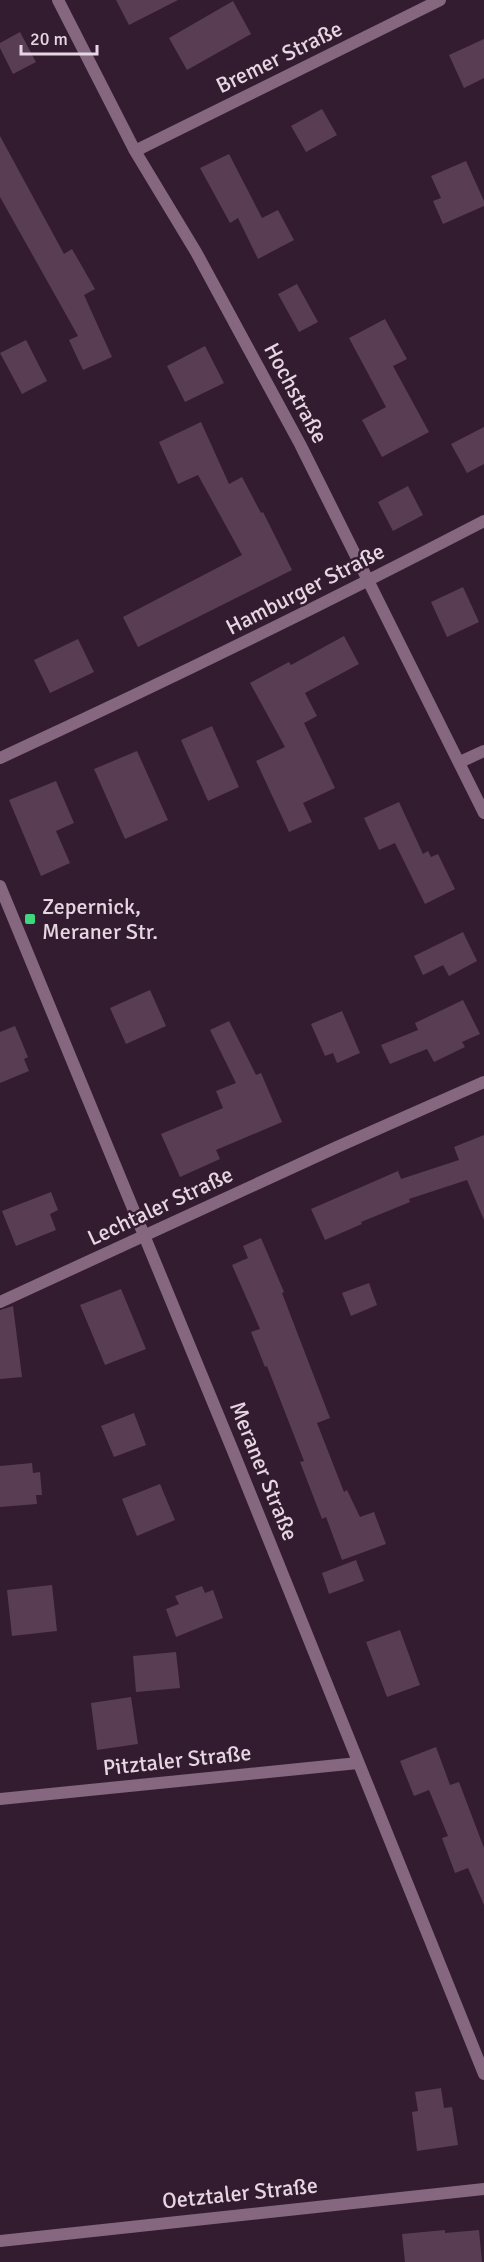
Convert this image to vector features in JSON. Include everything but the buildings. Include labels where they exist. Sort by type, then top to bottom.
[{"type":"street","name":"Hochstraße","points":[[58,0],[135,151],[196,252],[300,444],[484,813]]},
{"type":"street","name":"Bremer Straße","points":[[135,151],[441,0]]},
{"type":"street","name":"Hamburger Straße","points":[[0,758],[143,692],[369,581],[484,521]]},
{"type":"street","points":[[460,762],[484,751]]},
{"type":"street","name":"Meraner Straße","points":[[0,886],[145,1235],[484,2074]]},
{"type":"street","name":"Lechtaler Straße","points":[[0,1302],[484,1082]]},
{"type":"street","name":"Pitztaler Straße","points":[[0,1799],[358,1763]]},
{"type":"street","name":"Oetztaler Straße","points":[[0,2241],[484,2189]]},
{"type":"place","name":"Zepernick, Meraner Str.","points":[[30,919]]}]
